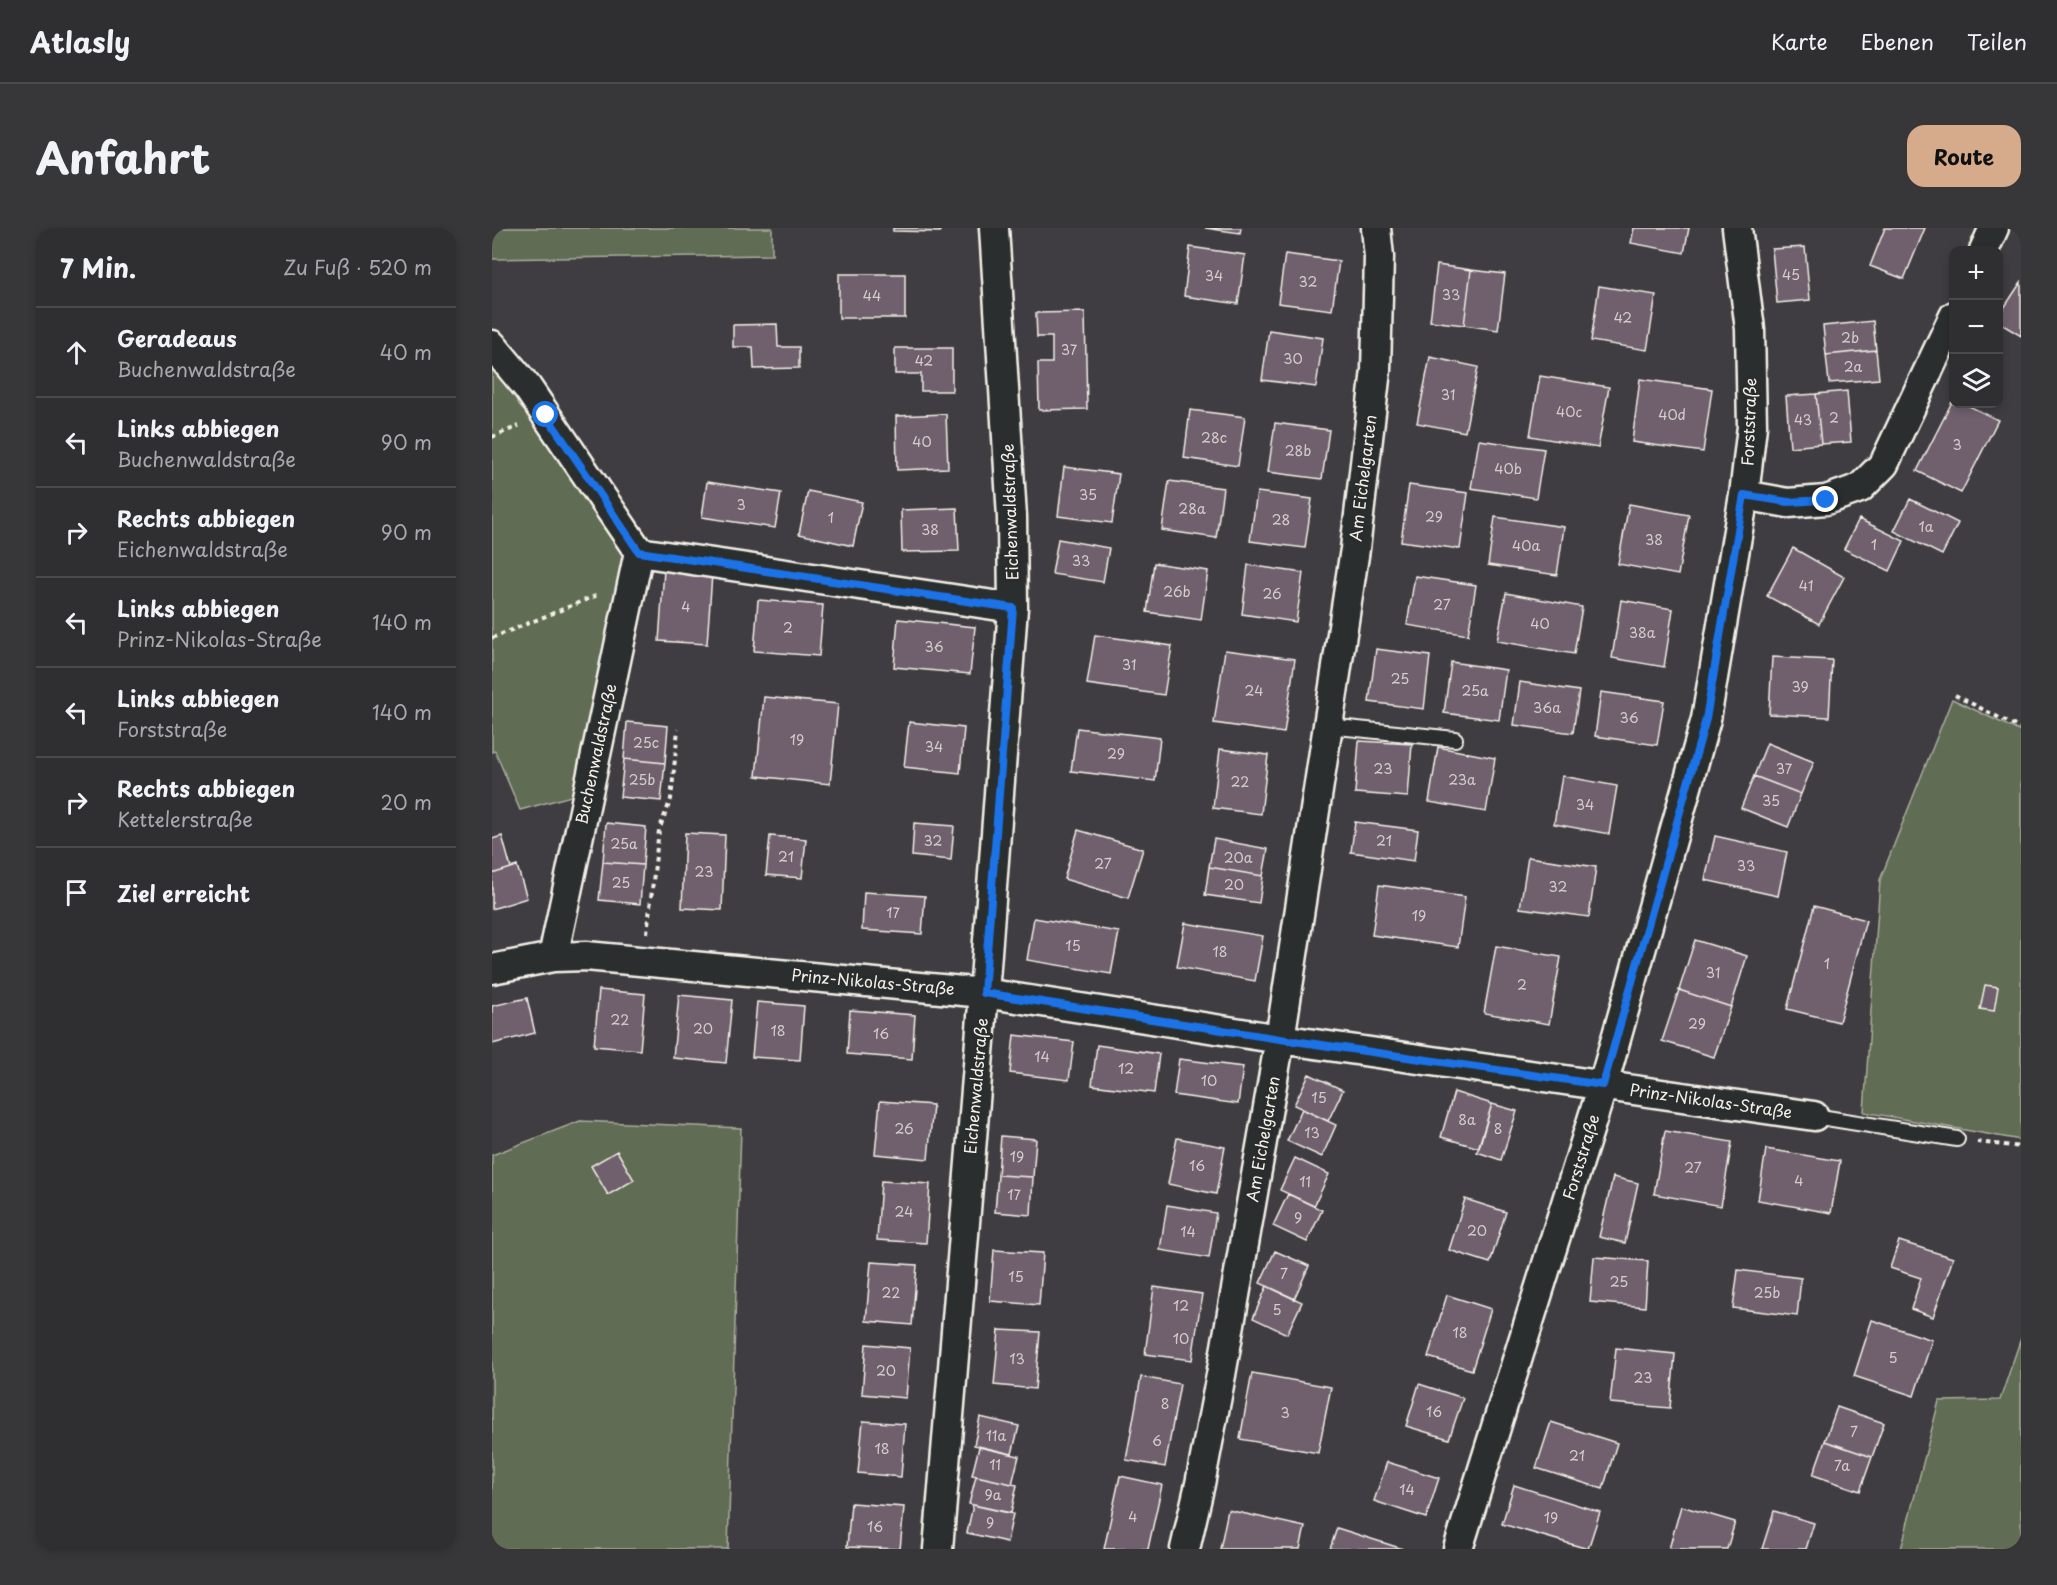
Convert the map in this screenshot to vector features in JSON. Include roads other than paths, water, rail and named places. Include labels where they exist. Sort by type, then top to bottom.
[{"type":"street","name":"Eichenwaldstraße","points":[[938,1549],[1013,608],[1012,517],[994,228]]},
{"type":"street","name":"Am Eichelgarten","points":[[1185,1549],[1221,1375],[1280,1039],[1355,549],[1376,370],[1378,257],[1376,228]]},
{"type":"street","name":"Forststraße","points":[[1458,1549],[1603,1085],[1706,719],[1744,495],[1752,426],[1750,329],[1737,228]]},
{"type":"street","points":[[1986,246],[1994,228]]},
{"type":"street","points":[[1744,495],[1788,502],[1826,500],[1860,488],[1884,464],[1949,325]]},
{"type":"street","points":[[492,345],[527,387],[639,552],[1013,608]]},
{"type":"street","name":"Buchenwaldstraße","points":[[553,957],[639,552]]},
{"type":"street","name":"Prinz-Nikolas-Straße","points":[[492,969],[553,957],[586,956],[984,993],[1280,1039],[1814,1116]]},
{"type":"lane","points":[[1328,726],[1455,739]]},
{"type":"lane","points":[[1814,1116],[1958,1139]]}]
